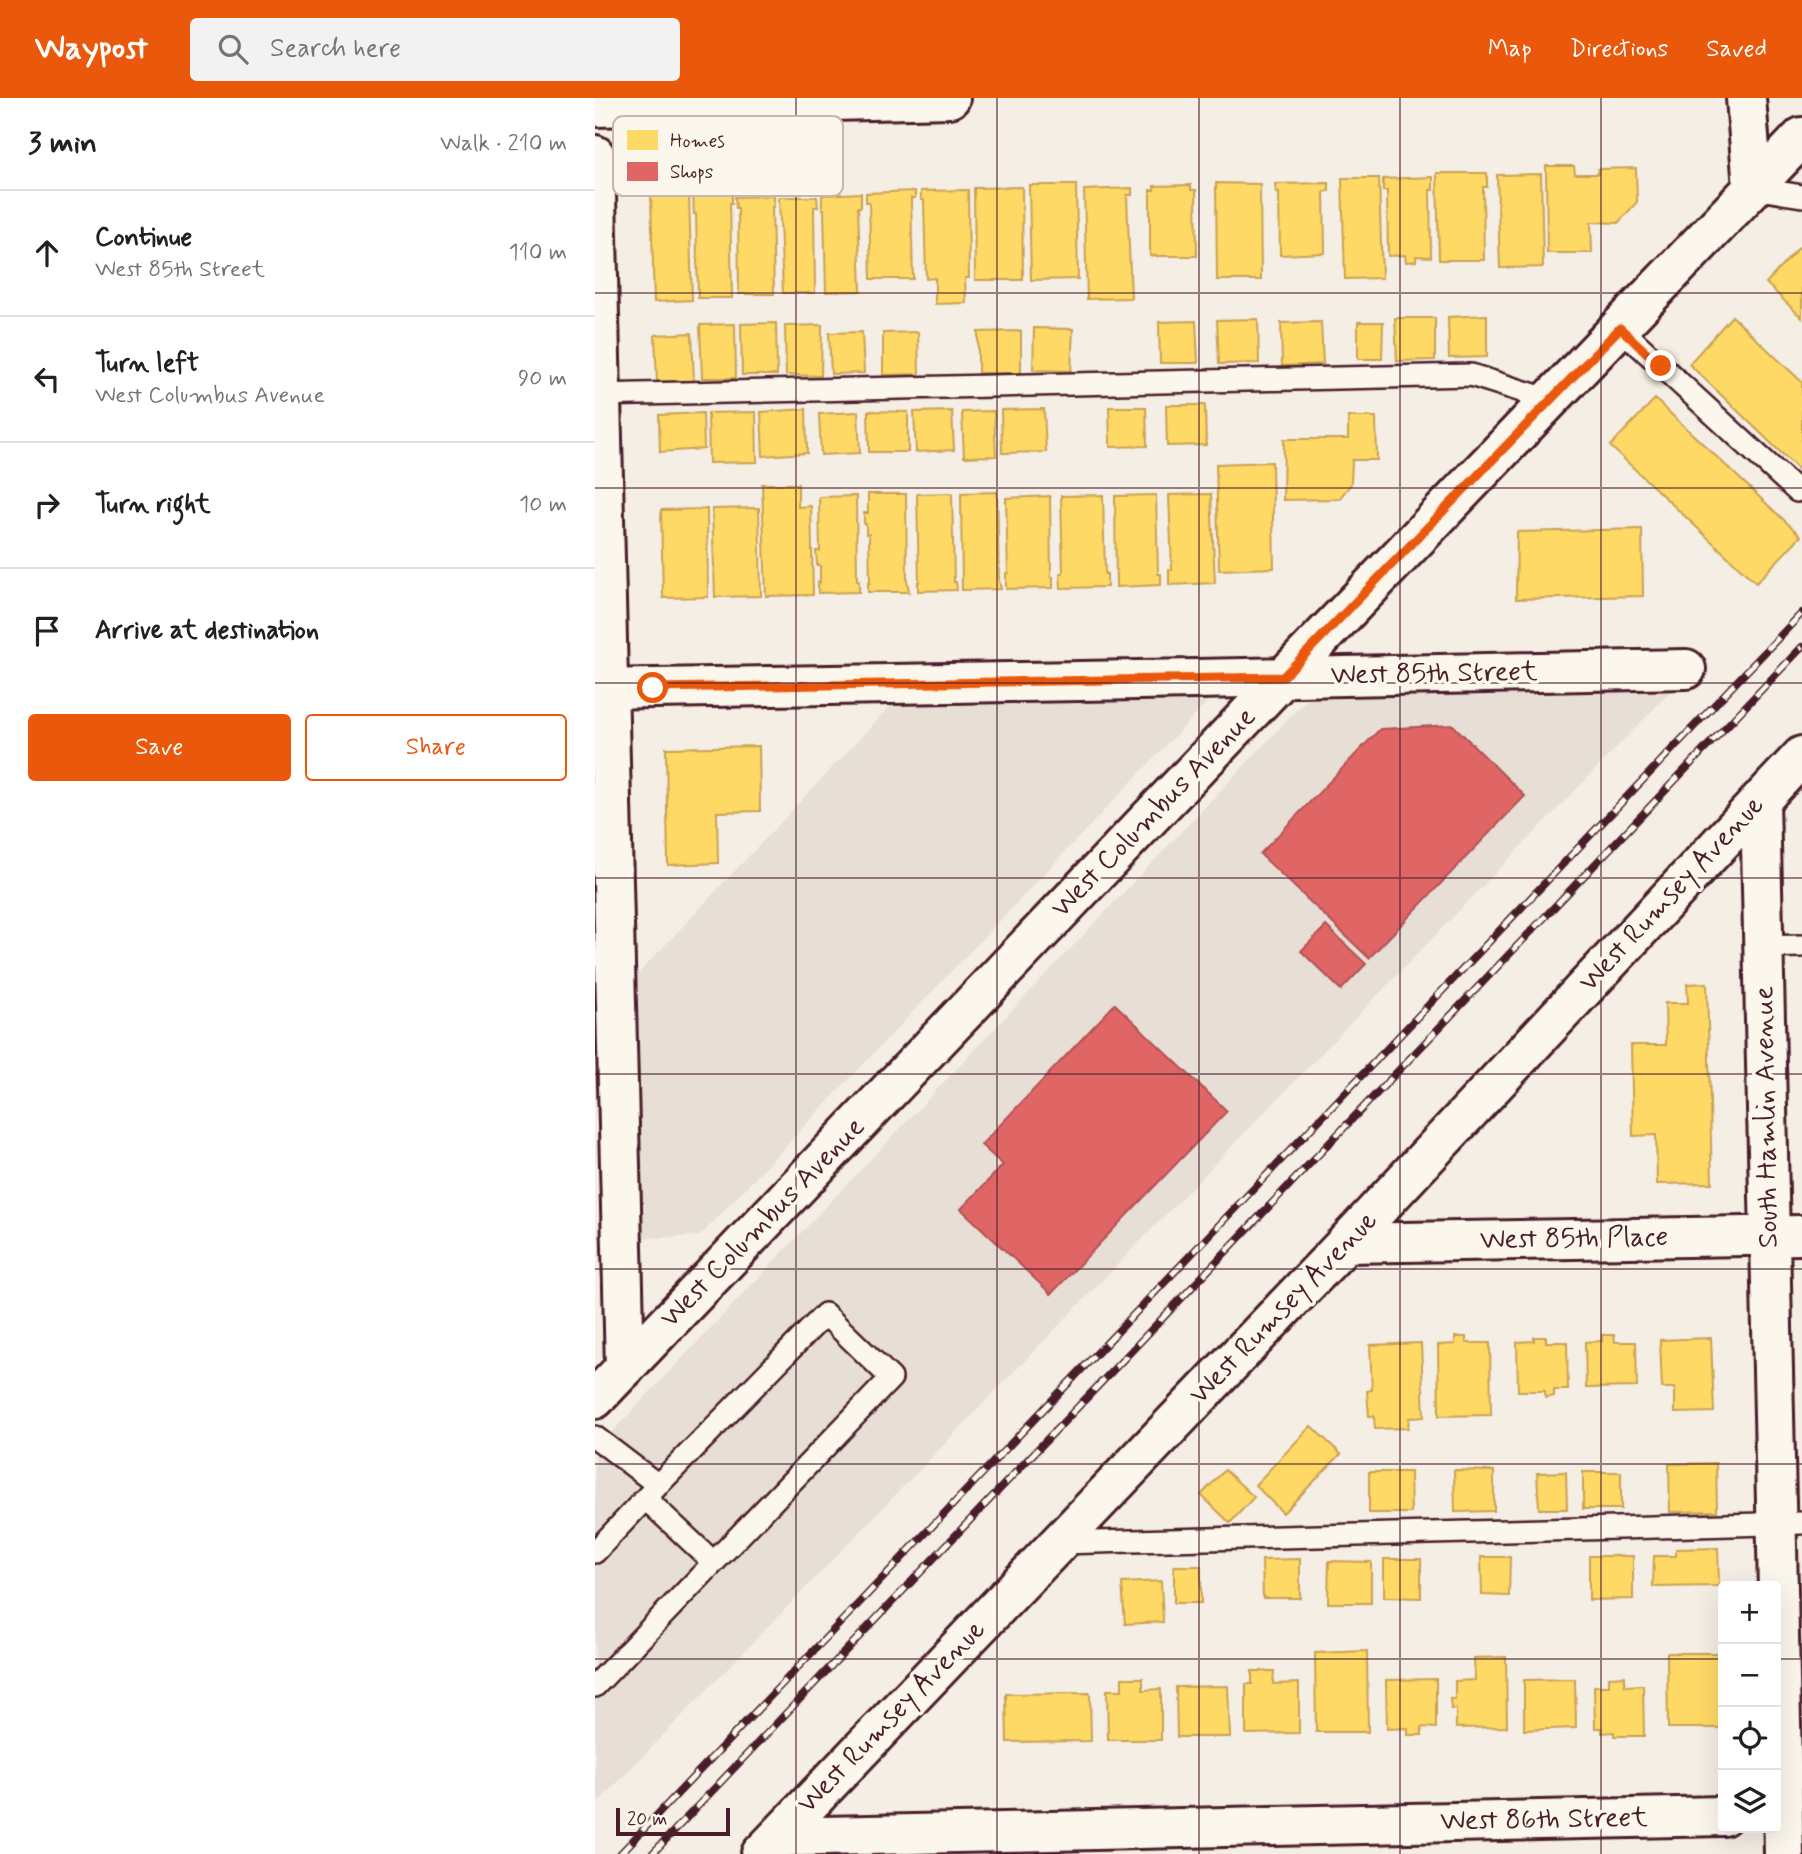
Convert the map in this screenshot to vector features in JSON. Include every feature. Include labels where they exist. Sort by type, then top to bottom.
[{"type":"street","points":[[595,107],[950,98]]},
{"type":"street","points":[[1746,98],[1753,188]]},
{"type":"street","name":"West Columbus Avenue","points":[[595,1399],[1802,137]]},
{"type":"street","points":[[595,155],[608,1259],[625,1368]]},
{"type":"street","name":"West 85th Street","points":[[601,688],[1686,669]]},
{"type":"street","name":"West Rumsey Avenue","points":[[769,1845],[1346,1243],[1802,756]]},
{"type":"street","name":"South Hamlin Avenue","points":[[1760,800],[1763,947],[1786,1235],[1789,1523],[1787,1814],[1784,1854]]},
{"type":"street","name":"West 85th Place","points":[[1346,1243],[1786,1235]]},
{"type":"street","name":"West 86th Street","points":[[769,1845],[1718,1816]]},
{"type":"lane","points":[[1753,188],[1802,195]]},
{"type":"lane","points":[[1620,328],[1797,491]]},
{"type":"lane","points":[[598,395],[1471,374],[1550,400]]},
{"type":"lane","points":[[1763,947],[1802,946]]},
{"type":"lane","points":[[595,1552],[825,1314],[891,1378],[595,1686]]},
{"type":"lane","points":[[595,1437],[652,1492],[713,1562]]},
{"type":"lane","points":[[1059,1543],[1789,1523]]},
{"type":"shaded area","points":[[1674,688],[595,1806],[595,1450],[1313,693]]},
{"type":"shaded area","points":[[1211,698],[700,1236],[643,1238],[635,977],[895,701]]},
{"type":"building: Homes","points":[[1546,166],[1574,166],[1575,174],[1598,174],[1598,169],[1636,168],[1637,202],[1618,223],[1591,222],[1592,253],[1547,253]]},
{"type":"building: Homes","points":[[1437,173],[1487,173],[1487,187],[1483,187],[1484,260],[1439,260]]},
{"type":"building: Homes","points":[[1541,174],[1543,267],[1500,268],[1497,175]]},
{"type":"building: Homes","points":[[1433,177],[1433,190],[1430,190],[1431,257],[1416,256],[1416,261],[1406,262],[1405,255],[1388,256],[1387,191],[1383,191],[1383,179]]},
{"type":"building: Homes","points":[[1342,178],[1379,178],[1382,278],[1345,279]]},
{"type":"building: Homes","points":[[1216,183],[1260,184],[1261,280],[1217,280]]},
{"type":"building: Homes","points":[[1329,183],[1329,191],[1324,192],[1325,253],[1280,255],[1279,193],[1276,193],[1275,184]]},
{"type":"building: Homes","points":[[1029,185],[1076,185],[1078,279],[1031,280]]},
{"type":"building: Homes","points":[[1191,185],[1191,190],[1196,190],[1197,256],[1150,256],[1150,190],[1154,190],[1154,186]]},
{"type":"building: Homes","points":[[1022,187],[1023,280],[975,280],[974,188]]},
{"type":"building: Homes","points":[[1132,188],[1132,195],[1127,195],[1131,298],[1087,299],[1084,190]]},
{"type":"building: Homes","points":[[968,190],[969,278],[965,278],[966,303],[935,304],[935,278],[926,279],[924,200],[921,200],[921,191]]},
{"type":"building: Homes","points":[[915,191],[915,198],[911,198],[913,279],[871,279],[869,202],[866,202],[866,193]]},
{"type":"building: Homes","points":[[861,193],[861,207],[858,207],[861,291],[826,292],[822,196]]},
{"type":"building: Homes","points":[[651,196],[689,196],[692,300],[654,302]]},
{"type":"building: Homes","points":[[693,196],[732,196],[732,298],[698,298]]},
{"type":"building: Homes","points":[[774,196],[774,294],[739,294],[738,208],[735,197]]},
{"type":"building: Homes","points":[[779,197],[817,197],[818,207],[814,207],[815,293],[783,293]]},
{"type":"building: Homes","points":[[1802,244],[1802,318],[1766,283]]},
{"type":"building: Homes","points":[[1487,315],[1487,357],[1449,358],[1448,317]]},
{"type":"building: Homes","points":[[1732,316],[1802,382],[1802,473],[1689,364]]},
{"type":"building: Homes","points":[[1395,318],[1435,318],[1435,360],[1397,361]]},
{"type":"building: Homes","points":[[1258,319],[1259,363],[1219,364],[1217,320]]},
{"type":"building: Homes","points":[[1196,321],[1198,363],[1160,363],[1159,322]]},
{"type":"building: Homes","points":[[1321,322],[1323,364],[1282,366],[1281,323]]},
{"type":"building: Homes","points":[[1358,322],[1383,322],[1382,359],[1358,359]]},
{"type":"building: Homes","points":[[776,323],[777,375],[742,375],[741,324]]},
{"type":"building: Homes","points":[[735,324],[736,378],[702,378],[700,325]]},
{"type":"building: Homes","points":[[822,325],[821,376],[786,375],[785,326]]},
{"type":"building: Homes","points":[[1034,328],[1073,329],[1071,371],[1033,370]]},
{"type":"building: Homes","points":[[1021,331],[1021,373],[978,373],[978,332]]},
{"type":"building: Homes","points":[[862,332],[864,373],[831,374],[829,333]]},
{"type":"building: Homes","points":[[918,332],[919,374],[883,375],[883,333]]},
{"type":"building: Homes","points":[[692,333],[694,381],[657,382],[655,335]]},
{"type":"building: Homes","points":[[1655,399],[1801,536],[1756,583],[1610,446]]},
{"type":"building: Homes","points":[[1166,405],[1205,405],[1206,445],[1167,446]]},
{"type":"building: Homes","points":[[1109,407],[1146,407],[1147,446],[1110,447]]},
{"type":"building: Homes","points":[[806,409],[807,453],[763,456],[761,412]]},
{"type":"building: Homes","points":[[1044,409],[1046,452],[1002,453],[1001,410]]},
{"type":"building: Homes","points":[[868,411],[908,412],[908,452],[869,452]]},
{"type":"building: Homes","points":[[952,411],[954,450],[916,452],[914,412]]},
{"type":"building: Homes","points":[[994,411],[996,456],[964,457],[962,412]]},
{"type":"building: Homes","points":[[756,412],[757,462],[709,463],[708,413]]},
{"type":"building: Homes","points":[[858,412],[860,453],[821,455],[819,414]]},
{"type":"building: Homes","points":[[703,413],[704,449],[660,452],[659,415]]},
{"type":"building: Homes","points":[[1348,417],[1376,417],[1377,460],[1352,460],[1351,484],[1339,499],[1283,500],[1284,439],[1348,439]]},
{"type":"building: Homes","points":[[1272,462],[1274,568],[1219,570],[1216,464]]},
{"type":"building: Homes","points":[[762,484],[798,484],[798,507],[811,506],[813,595],[766,596]]},
{"type":"building: Homes","points":[[997,492],[1001,589],[962,590],[961,493]]},
{"type":"building: Homes","points":[[952,493],[954,582],[957,590],[918,591],[917,494]]},
{"type":"building: Homes","points":[[868,494],[906,494],[909,592],[868,592],[869,534],[866,534],[864,513],[868,513]]},
{"type":"building: Homes","points":[[1211,494],[1215,583],[1169,585],[1169,570],[1172,570],[1169,495]]},
{"type":"building: Homes","points":[[1103,495],[1107,587],[1061,588],[1061,496]]},
{"type":"building: Homes","points":[[1156,495],[1158,574],[1161,574],[1161,585],[1116,587],[1115,496]]},
{"type":"building: Homes","points":[[856,496],[859,592],[818,593],[820,565],[817,565],[816,551],[820,551],[819,497]]},
{"type":"building: Homes","points":[[1050,496],[1053,588],[1006,589],[1006,498]]},
{"type":"building: Homes","points":[[759,508],[761,596],[715,597],[712,509]]},
{"type":"building: Homes","points":[[707,509],[708,597],[663,598],[661,510]]},
{"type":"building: Homes","points":[[1642,529],[1643,596],[1516,599],[1517,532]]},
{"type":"building: Homes","points":[[759,746],[760,811],[717,812],[718,863],[668,865],[666,748]]},
{"type":"building: Homes","points":[[1707,983],[1712,1183],[1657,1184],[1656,1135],[1633,1136],[1631,1045],[1666,1045],[1665,1003],[1688,1003],[1687,984]]},
{"type":"building: Homes","points":[[1602,1335],[1614,1335],[1615,1342],[1636,1342],[1637,1387],[1586,1388],[1585,1342],[1602,1341]]},
{"type":"building: Homes","points":[[1455,1337],[1466,1337],[1466,1343],[1490,1343],[1491,1415],[1439,1416],[1438,1345],[1455,1344]]},
{"type":"building: Homes","points":[[1534,1337],[1546,1337],[1546,1342],[1567,1342],[1568,1390],[1554,1390],[1554,1396],[1545,1398],[1545,1391],[1518,1391],[1517,1342],[1534,1341]]},
{"type":"building: Homes","points":[[1711,1338],[1714,1412],[1675,1413],[1675,1388],[1662,1388],[1660,1340]]},
{"type":"building: Homes","points":[[1421,1343],[1424,1417],[1409,1418],[1408,1428],[1375,1429],[1374,1416],[1369,1416],[1367,1391],[1372,1390],[1370,1345]]},
{"type":"building: Homes","points":[[1311,1426],[1341,1454],[1283,1513],[1255,1485]]},
{"type":"building: Homes","points":[[1716,1463],[1717,1511],[1670,1512],[1669,1464]]},
{"type":"building: Homes","points":[[1225,1470],[1254,1497],[1230,1523],[1201,1495]]},
{"type":"building: Homes","points":[[1454,1470],[1494,1471],[1494,1511],[1455,1512]]},
{"type":"building: Homes","points":[[1369,1472],[1410,1472],[1411,1513],[1369,1513]]},
{"type":"building: Homes","points":[[1566,1472],[1567,1509],[1539,1509],[1537,1473]]},
{"type":"building: Homes","points":[[1583,1472],[1621,1472],[1621,1509],[1583,1509]]},
{"type":"building: Homes","points":[[1718,1548],[1718,1586],[1653,1587],[1654,1556],[1676,1556],[1676,1549]]},
{"type":"building: Homes","points":[[1589,1556],[1633,1556],[1633,1599],[1589,1600]]},
{"type":"building: Homes","points":[[1481,1557],[1510,1557],[1509,1596],[1482,1595]]},
{"type":"building: Homes","points":[[1300,1559],[1300,1598],[1263,1598],[1262,1560]]},
{"type":"building: Homes","points":[[1384,1559],[1421,1559],[1421,1598],[1384,1597]]},
{"type":"building: Homes","points":[[1329,1561],[1371,1562],[1371,1603],[1328,1603]]},
{"type":"building: Homes","points":[[1174,1566],[1201,1566],[1201,1603],[1174,1603]]},
{"type":"building: Homes","points":[[1161,1581],[1163,1622],[1125,1624],[1122,1583]]},
{"type":"building: Homes","points":[[1367,1651],[1368,1732],[1316,1732],[1315,1653]]},
{"type":"building: Homes","points":[[1667,1653],[1718,1653],[1718,1728],[1668,1728]]},
{"type":"building: Homes","points":[[1506,1657],[1507,1727],[1456,1728],[1456,1709],[1451,1709],[1450,1699],[1455,1699],[1455,1681],[1475,1680],[1474,1658]]},
{"type":"building: Homes","points":[[1252,1671],[1274,1671],[1273,1684],[1299,1683],[1299,1733],[1246,1734],[1246,1684],[1252,1684]]},
{"type":"building: Homes","points":[[1625,1676],[1625,1686],[1643,1685],[1644,1736],[1614,1736],[1614,1732],[1602,1733],[1602,1728],[1595,1728],[1594,1686],[1609,1686],[1609,1677]]},
{"type":"building: Homes","points":[[1122,1678],[1143,1678],[1143,1690],[1161,1689],[1161,1740],[1108,1740],[1107,1690],[1122,1690]]},
{"type":"building: Homes","points":[[1436,1679],[1436,1728],[1422,1727],[1422,1735],[1408,1735],[1408,1728],[1387,1729],[1386,1680]]},
{"type":"building: Homes","points":[[1575,1679],[1576,1728],[1524,1730],[1524,1680]]},
{"type":"building: Homes","points":[[1228,1686],[1230,1737],[1177,1737],[1176,1687]]},
{"type":"building: Homes","points":[[1090,1693],[1091,1741],[1007,1742],[1006,1694]]},
{"type":"building: Shops","points":[[1453,725],[1525,796],[1369,958],[1260,854],[1380,729]]},
{"type":"building: Shops","points":[[1326,926],[1366,964],[1341,990],[1301,951]]},
{"type":"building: Shops","points":[[1115,1004],[1227,1111],[1051,1294],[961,1209],[1003,1165],[981,1145]]},
{"type":"railway","points":[[620,1854],[1802,613]]},
{"type":"railway","points":[[652,1854],[1802,647]]},
{"type":"route","points":[[653,688],[1283,677],[1620,328],[1661,366]]}]
